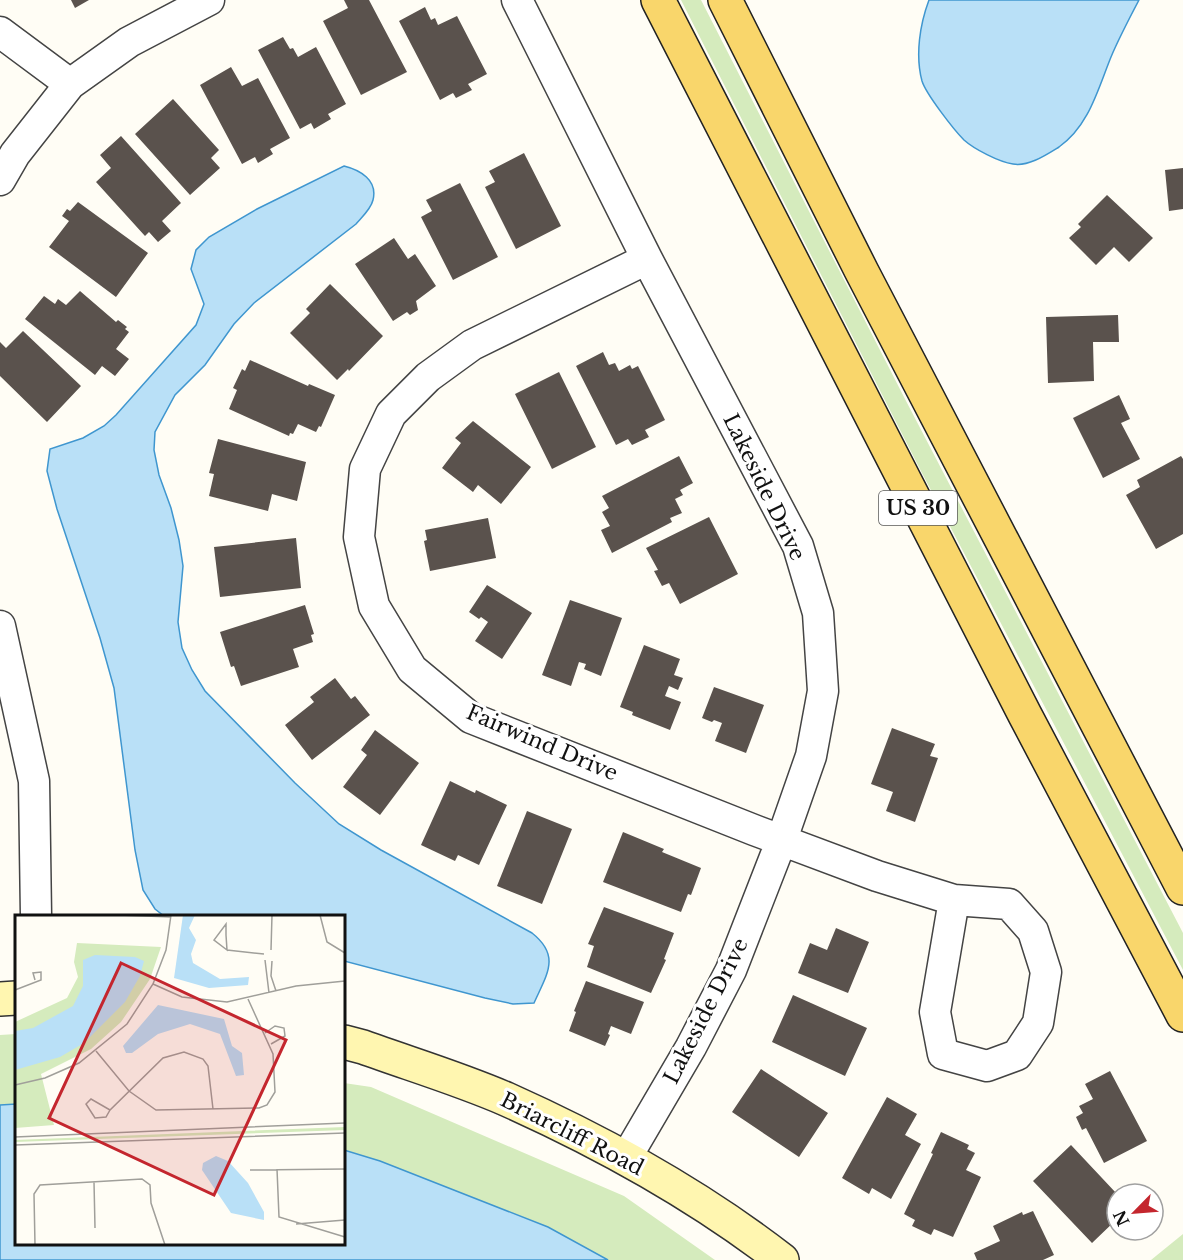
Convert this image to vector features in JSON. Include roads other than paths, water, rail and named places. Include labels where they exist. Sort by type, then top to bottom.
[{"type":"main road","name":"US 30","points":[[658,0],[1003,673],[1183,1014]]},
{"type":"main road","name":"US 30","points":[[725,0],[868,283],[1183,888]]},
{"type":"street","points":[[0,180],[8,149],[70,84],[129,42],[209,0]]},
{"type":"street","name":"Lakeside Drive","points":[[517,0],[647,259],[798,546],[818,613],[823,691],[811,756],[782,839],[731,970],[691,1047],[626,1158]]},
{"type":"street","points":[[0,32],[70,84]]},
{"type":"street","name":"Fairwind Drive","points":[[647,259],[472,345],[428,377],[392,414],[365,469],[359,537],[374,606],[412,669],[471,718],[754,830],[877,876],[954,900]]},
{"type":"street","points":[[0,626],[34,781],[36,915]]},
{"type":"street","points":[[954,900],[1009,904],[1033,931],[1046,972],[1038,1023],[1017,1055],[987,1066],[943,1053],[941,1043],[935,1012],[954,900]]},
{"type":"street","points":[[0,999],[15,998]]},
{"type":"street","name":"Briarcliff Road","points":[[345,1042],[504,1098],[626,1158],[748,1234],[782,1260]]},
{"type":"water","points":[[929,0],[1139,0],[1114,50],[1091,106],[1078,129],[1054,150],[1037,160],[1019,164],[1007,163],[994,158],[964,140],[941,112],[925,87],[920,71],[919,50],[923,19]]},
{"type":"water","points":[[344,166],[362,173],[373,187],[374,193],[368,210],[356,224],[254,303],[234,324],[205,365],[175,395],[155,432],[154,450],[159,475],[171,508],[183,566],[178,622],[182,648],[205,691],[295,783],[339,824],[381,850],[532,933],[541,941],[549,958],[549,966],[534,1003],[513,1004],[485,998],[345,961],[345,915],[163,915],[155,909],[143,890],[135,850],[114,688],[100,638],[57,509],[47,471],[50,449],[83,438],[104,426],[196,325],[204,304],[191,269],[196,250],[209,237],[257,209]]},
{"type":"water","points":[[15,1104],[15,1245],[345,1245],[345,1150],[380,1161],[548,1227],[608,1260],[0,1260],[0,1105]]}]
